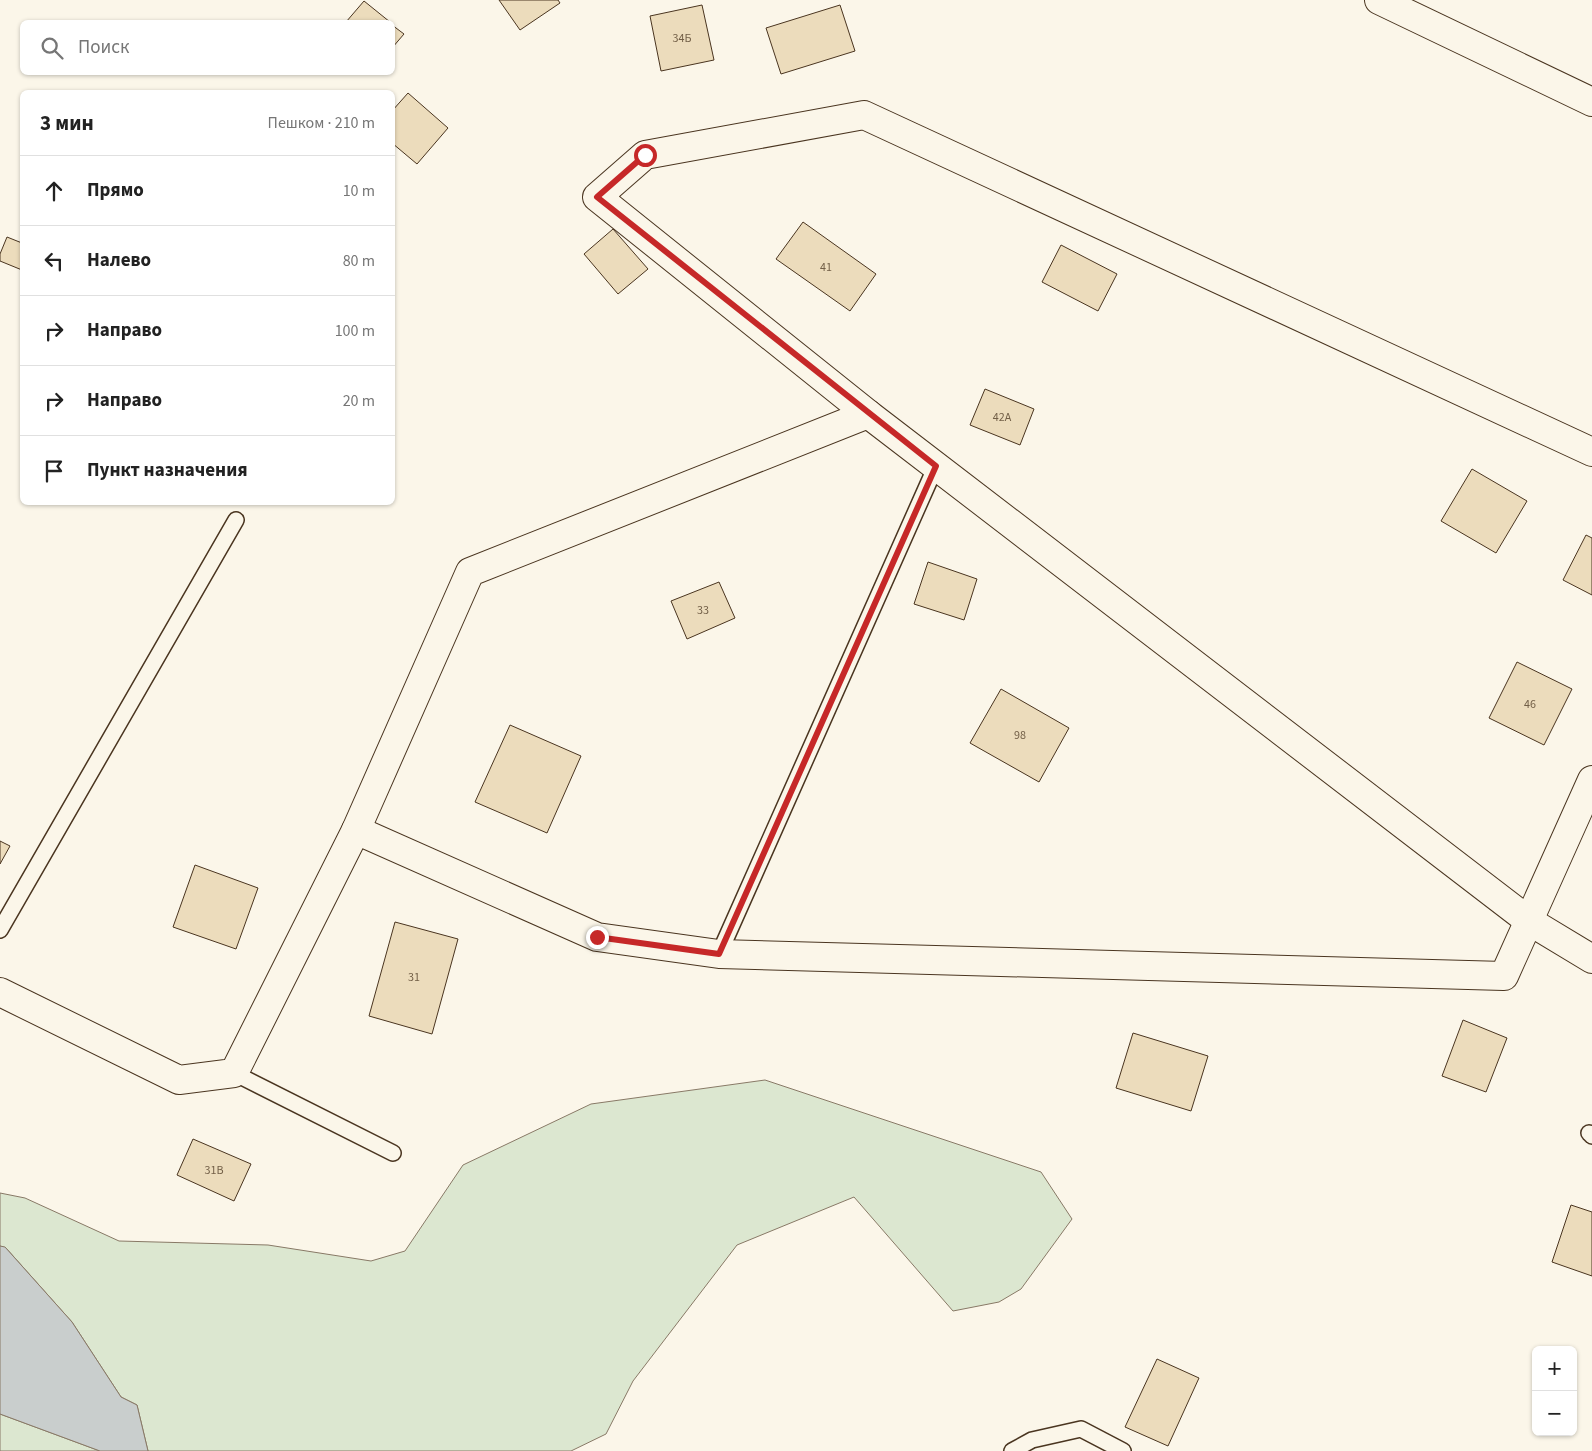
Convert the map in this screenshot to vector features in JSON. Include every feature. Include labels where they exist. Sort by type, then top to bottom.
[{"type":"street","points":[[1379,0],[1592,102]]},
{"type":"street","points":[[1592,452],[864,116],[645,155],[597,197],[868,414],[1529,921],[1592,959]]},
{"type":"street","points":[[0,992],[179,1080],[234,1073],[356,830],[470,572],[868,414]]},
{"type":"street","points":[[356,830],[597,937],[719,954],[1504,976],[1592,780]]},
{"type":"lane","points":[[719,954],[936,466]]},
{"type":"lane","points":[[0,930],[236,520]]},
{"type":"lane","points":[[234,1073],[393,1153]]},
{"type":"lane","points":[[1012,1451],[1032,1440],[1081,1429],[1123,1451]]},
{"type":"green space","points":[[765,1080],[1041,1172],[1072,1219],[1021,1289],[999,1302],[953,1311],[854,1197],[737,1245],[633,1381],[606,1434],[571,1451],[148,1451],[137,1405],[121,1397],[72,1322],[6,1248],[0,1246],[0,1193],[25,1198],[119,1241],[268,1245],[371,1261],[405,1251],[463,1165],[591,1104]]},
{"type":"green space","points":[[0,1414],[100,1451],[0,1451]]},
{"type":"shaded area","points":[[0,1246],[5,1247],[72,1322],[121,1397],[137,1405],[148,1451],[100,1451],[0,1414]]},
{"type":"building","points":[[499,0],[558,0],[560,3],[520,30]]},
{"type":"building","points":[[364,1],[388,20],[348,20]]},
{"type":"building","points":[[702,5],[714,60],[661,71],[650,16]]},
{"type":"building","points":[[840,5],[855,51],[781,74],[766,28]]},
{"type":"building","points":[[395,27],[404,34],[395,44]]},
{"type":"building","points":[[408,93],[448,128],[417,164],[395,146],[395,108]]},
{"type":"building","points":[[803,222],[876,274],[850,311],[776,259]]},
{"type":"building","points":[[613,229],[648,269],[618,294],[584,254]]},
{"type":"building","points":[[7,237],[20,242],[20,269],[0,261],[0,254]]},
{"type":"building","points":[[1061,245],[1117,274],[1098,311],[1042,282]]},
{"type":"building","points":[[985,389],[1034,409],[1020,445],[970,425]]},
{"type":"building","points":[[1472,469],[1527,501],[1496,553],[1441,521]]},
{"type":"building","points":[[1586,535],[1592,538],[1592,595],[1563,580]]},
{"type":"building","points":[[928,562],[977,579],[964,620],[914,604]]},
{"type":"building","points":[[719,582],[735,618],[687,639],[671,601]]},
{"type":"building","points":[[1517,662],[1572,689],[1544,745],[1489,718]]},
{"type":"building","points":[[1001,689],[1069,728],[1039,782],[970,743]]},
{"type":"building","points":[[510,725],[581,756],[547,833],[475,802]]},
{"type":"building","points":[[0,841],[10,846],[0,864]]},
{"type":"building","points":[[195,865],[258,888],[236,949],[173,927]]},
{"type":"building","points":[[395,922],[458,939],[432,1034],[369,1016]]},
{"type":"building","points":[[1463,1020],[1507,1038],[1486,1092],[1442,1076]]},
{"type":"building","points":[[1133,1033],[1208,1056],[1191,1111],[1116,1088]]},
{"type":"building","points":[[193,1139],[251,1164],[234,1201],[177,1175]]},
{"type":"building","points":[[1571,1205],[1592,1212],[1592,1276],[1552,1262]]},
{"type":"building","points":[[1157,1359],[1199,1378],[1168,1446],[1125,1427]]},
{"type":"route","points":[[597,937],[719,954],[936,466],[868,414],[597,197],[645,155]]}]
